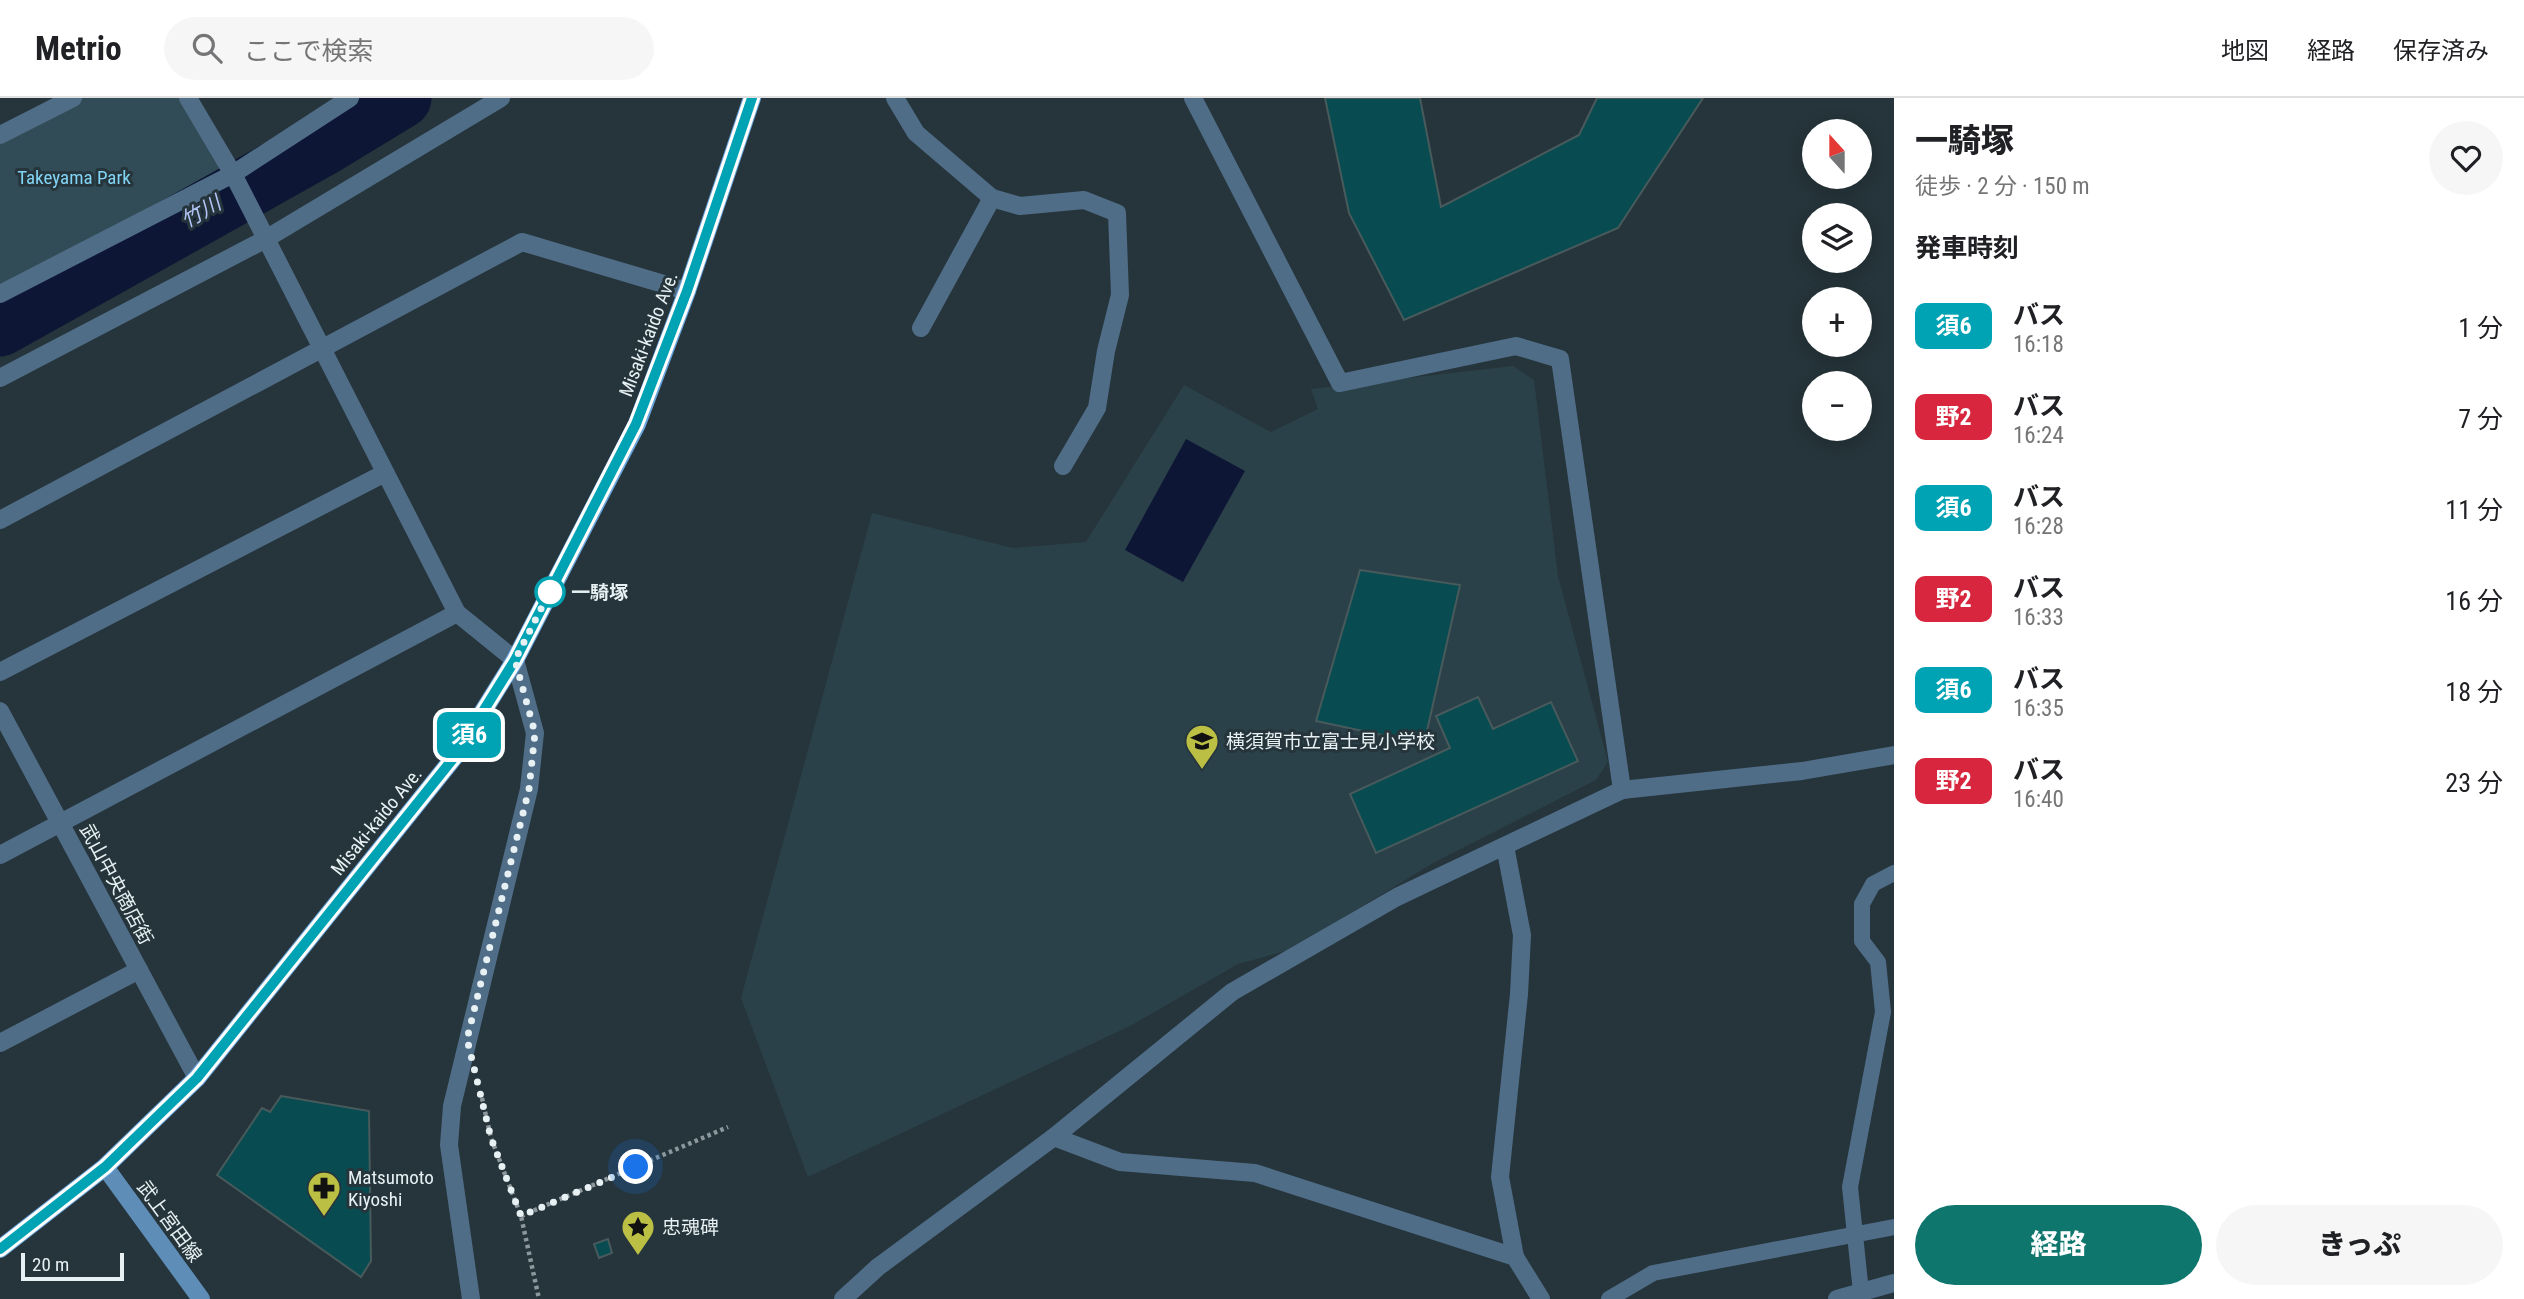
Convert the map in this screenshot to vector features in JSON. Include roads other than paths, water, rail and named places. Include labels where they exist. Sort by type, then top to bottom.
[{"type":"main road","name":"Misaki-kaido Ave.","points":[[0,1249],[105,1167],[197,1078],[456,755],[515,660],[636,424],[687,291],[752,98]]},
{"type":"main road","name":"武上宮田線","points":[[105,1167],[201,1299]]},
{"type":"street","points":[[0,135],[72,98]]},
{"type":"street","points":[[188,98],[233,174],[264,240],[457,613],[515,660],[535,733],[529,789],[452,1106],[449,1144],[471,1299]]},
{"type":"street","points":[[0,293],[233,174],[350,98]]},
{"type":"street","points":[[0,378],[264,240],[500,98]]},
{"type":"street","points":[[895,98],[916,133],[992,198],[1020,206],[1084,200],[1117,212],[1120,295],[1097,408],[1063,466]]},
{"type":"street","points":[[1193,98],[1340,383],[1516,346],[1560,359],[1622,790]]},
{"type":"street","points":[[921,328],[992,198]]},
{"type":"street","points":[[0,520],[522,242],[687,291]]},
{"type":"street","points":[[0,672],[385,473]]},
{"type":"street","points":[[0,855],[457,613]]},
{"type":"street","name":"武山中央商店街","points":[[0,711],[197,1078]]},
{"type":"street","points":[[843,1299],[878,1267],[1054,1137],[1232,992],[1397,897],[1622,790],[1802,771],[1894,755]]},
{"type":"street","points":[[1505,846],[1522,935],[1519,995],[1500,1177],[1515,1257],[1541,1299]]},
{"type":"street","points":[[0,1043],[139,970]]},
{"type":"street","points":[[1054,1137],[1120,1162],[1255,1174],[1515,1257]]},
{"type":"street","points":[[1837,1299],[1894,1283]]},
{"type":"lane","points":[[1861,1292],[1850,1186],[1883,1012],[1888,1001],[1878,962],[1862,941],[1861,904],[1873,884],[1894,873]]},
{"type":"lane","points":[[1609,1299],[1653,1273],[1894,1227]]},
{"type":"water","points":[[1186,439],[1245,471],[1183,582],[1125,550]]},
{"type":"waterway","name":"竹川","points":[[0,326],[322,146],[401,98]]},
{"type":"place","name":"一騎塚","points":[[550,592]]},
{"type":"place","name":"横須賀市立富士見小学校","points":[[1202,771]]},
{"type":"place","name":"Matsumoto Kiyoshi","points":[[324,1218]]},
{"type":"place","name":"忠魂碑","points":[[638,1257]]},
{"type":"park label","name":"Takeyama Park","points":[[74,177]]}]
